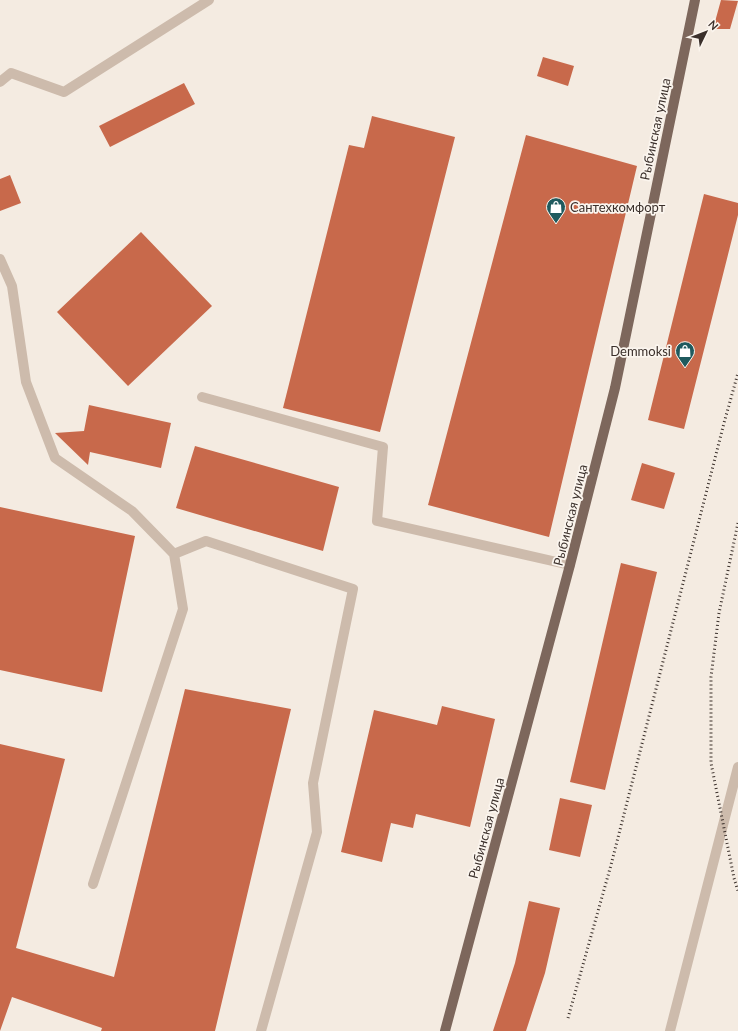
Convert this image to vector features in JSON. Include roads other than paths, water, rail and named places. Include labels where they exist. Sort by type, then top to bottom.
[{"type":"main road","name":"Рыбинская улица","points":[[446,1031],[570,565],[615,388],[695,0]]},
{"type":"street","points":[[0,82],[11,73],[64,92],[208,0]]},
{"type":"street","points":[[0,259],[12,286],[26,382],[55,458],[132,511],[174,554],[183,609],[93,884]]},
{"type":"street","points":[[202,397],[383,447],[377,521],[570,565]]},
{"type":"street","points":[[174,554],[206,541],[353,589],[313,783],[317,832],[262,1031]]},
{"type":"street","points":[[670,1031],[738,767]]},
{"type":"railway","points":[[568,1018],[611,865],[738,373]]},
{"type":"railway","points":[[738,523],[719,613],[711,677],[711,763],[734,878],[738,891]]},
{"type":"place","name":"Сантехкомфорт","points":[[556,224]]},
{"type":"place","name":"Demmoksi","points":[[685,368]]}]
